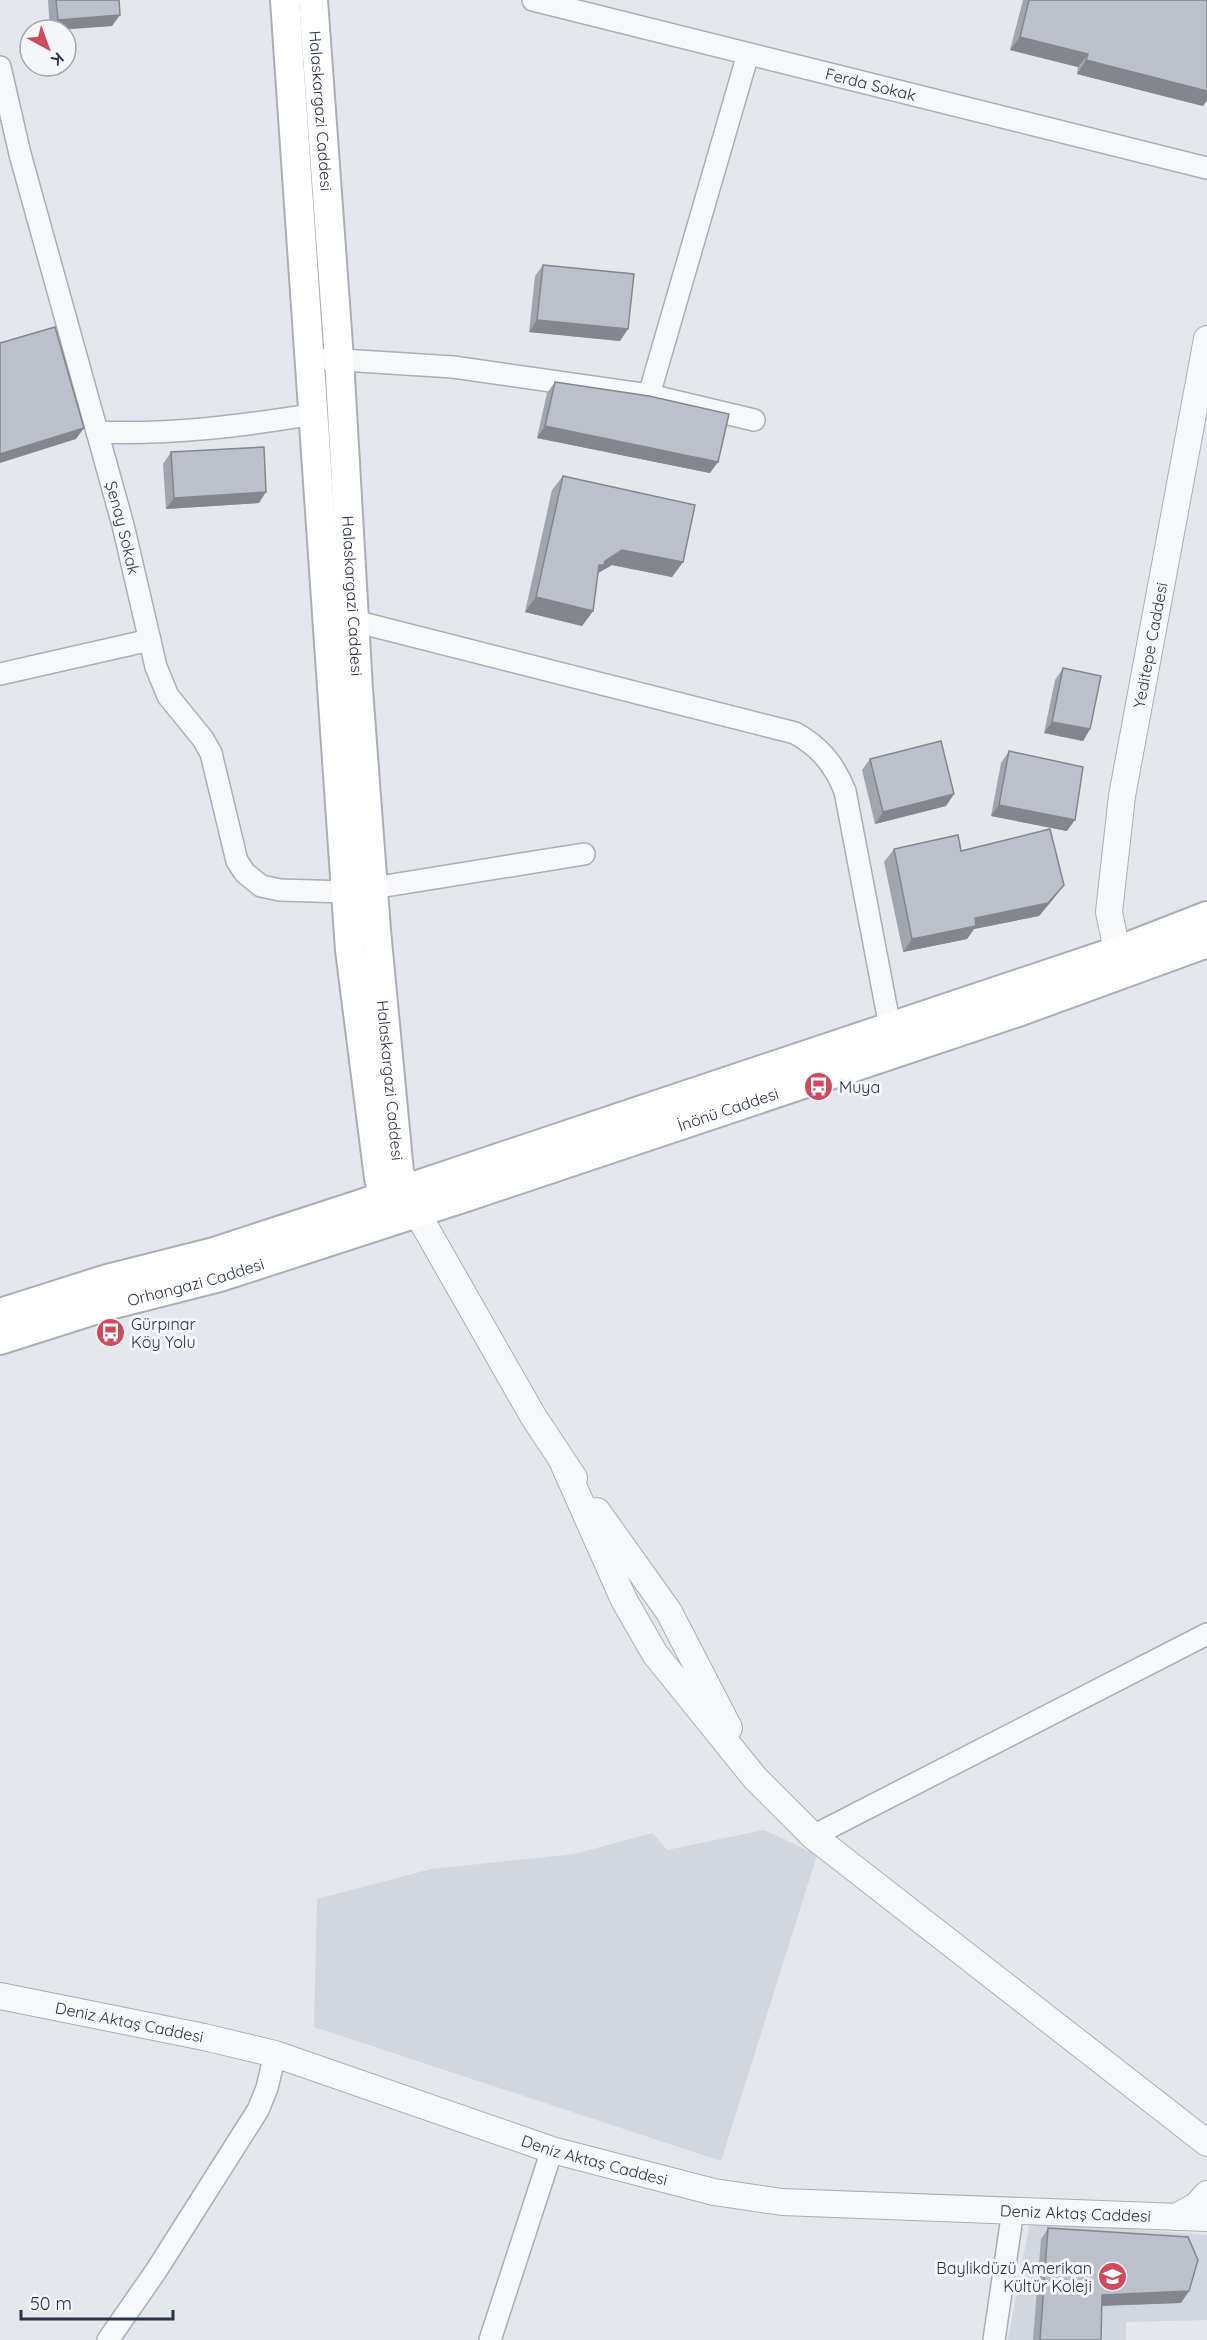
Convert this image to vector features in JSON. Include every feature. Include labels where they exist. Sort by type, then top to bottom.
[{"type":"main road","points":[[285,0],[325,359],[315,414],[340,617],[360,890],[350,950],[398,1204]]},
{"type":"main road","name":"Halaskargazi Caddesi","points":[[313,0],[325,359],[340,617]]},
{"type":"main road","points":[[1015,999],[1117,951],[1205,929]]},
{"type":"main road","points":[[1015,999],[1205,929]]},
{"type":"main road","name":"Orhangazi Caddesi","points":[[10,1323],[108,1292],[217,1264],[1015,999]]},
{"type":"street","name":"Ferda Sokak","points":[[533,0],[1207,168]]},
{"type":"street","points":[[649,395],[748,54]]},
{"type":"street","name":"Şenay Sokak","points":[[0,67],[20,154],[97,432],[156,667],[168,696],[203,739],[211,753],[237,861],[245,873],[261,886],[280,890],[360,890],[584,854]]},
{"type":"street","name":"Yeditepe Caddesi","points":[[1117,951],[1109,912],[1122,796],[1207,339]]},
{"type":"street","points":[[325,359],[453,367],[649,395],[754,420]]},
{"type":"street","points":[[97,432],[141,434],[242,426],[315,414]]},
{"type":"street","points":[[340,617],[795,733],[809,741],[832,764],[845,791],[893,1039]]},
{"type":"street","points":[[0,674],[150,640]]},
{"type":"street","points":[[398,1204],[564,1464],[669,1612],[755,1779],[813,1836],[1207,2143]]},
{"type":"street","points":[[813,1836],[1207,1635]]},
{"type":"street","name":"Deniz Aktaş Caddesi","points":[[0,1996],[204,2037],[275,2054],[552,2150],[714,2192],[782,2202],[1207,2218]]},
{"type":"street","points":[[108,2340],[156,2271],[258,2110],[267,2088],[275,2054]]},
{"type":"street","points":[[1169,2115],[1193,2135],[1207,2156]]},
{"type":"street","points":[[490,2340],[552,2150]]},
{"type":"street","points":[[1176,2217],[1196,2206],[1207,2194]]},
{"type":"street","points":[[994,2340],[1013,2210]]},
{"type":"shaded area","points":[[764,1830],[817,1855],[721,2161],[314,2027],[317,1899],[431,1869],[574,1854],[653,1833],[667,1850]]},
{"type":"shaded area","name":"Baylikdüzü Amerikan Kültür Koleji","points":[[1030,2221],[1207,2235],[1207,2320],[1126,2322],[1126,2340],[1008,2340]]},
{"type":"building","points":[[56,0],[119,0],[120,15],[58,18]]},
{"type":"building","points":[[1029,0],[1207,0],[1207,91],[1086,60],[1088,54],[1020,37]]},
{"type":"building","points":[[543,265],[634,274],[628,329],[537,320]]},
{"type":"building","points":[[55,327],[84,428],[0,454],[0,343]]},
{"type":"building","points":[[555,382],[649,396],[729,414],[718,462],[545,426]]},
{"type":"building","points":[[264,447],[266,492],[174,498],[171,452]]},
{"type":"building","points":[[563,476],[695,505],[683,562],[622,550],[605,561],[604,565],[599,565],[593,611],[536,597]]},
{"type":"building","points":[[1063,668],[1101,676],[1090,729],[1052,722]]},
{"type":"building","points":[[941,741],[954,794],[883,812],[870,759]]},
{"type":"building","points":[[1009,751],[1083,767],[1075,820],[999,805]]},
{"type":"building","points":[[1050,829],[1064,885],[1048,903],[975,918],[976,926],[912,939],[894,849],[958,835],[961,851]]},
{"type":"building","points":[[1048,2228],[1188,2237],[1198,2260],[1189,2291],[1102,2295],[1101,2340],[1040,2340]]},
{"type":"place","name":"Muya","points":[[818,1087]]},
{"type":"place","name":"Gürpınar Köy Yolu","points":[[110,1333]]},
{"type":"place","name":"Baylikdüzü Amerikan Kültür Koleji","points":[[1113,2277]]}]
